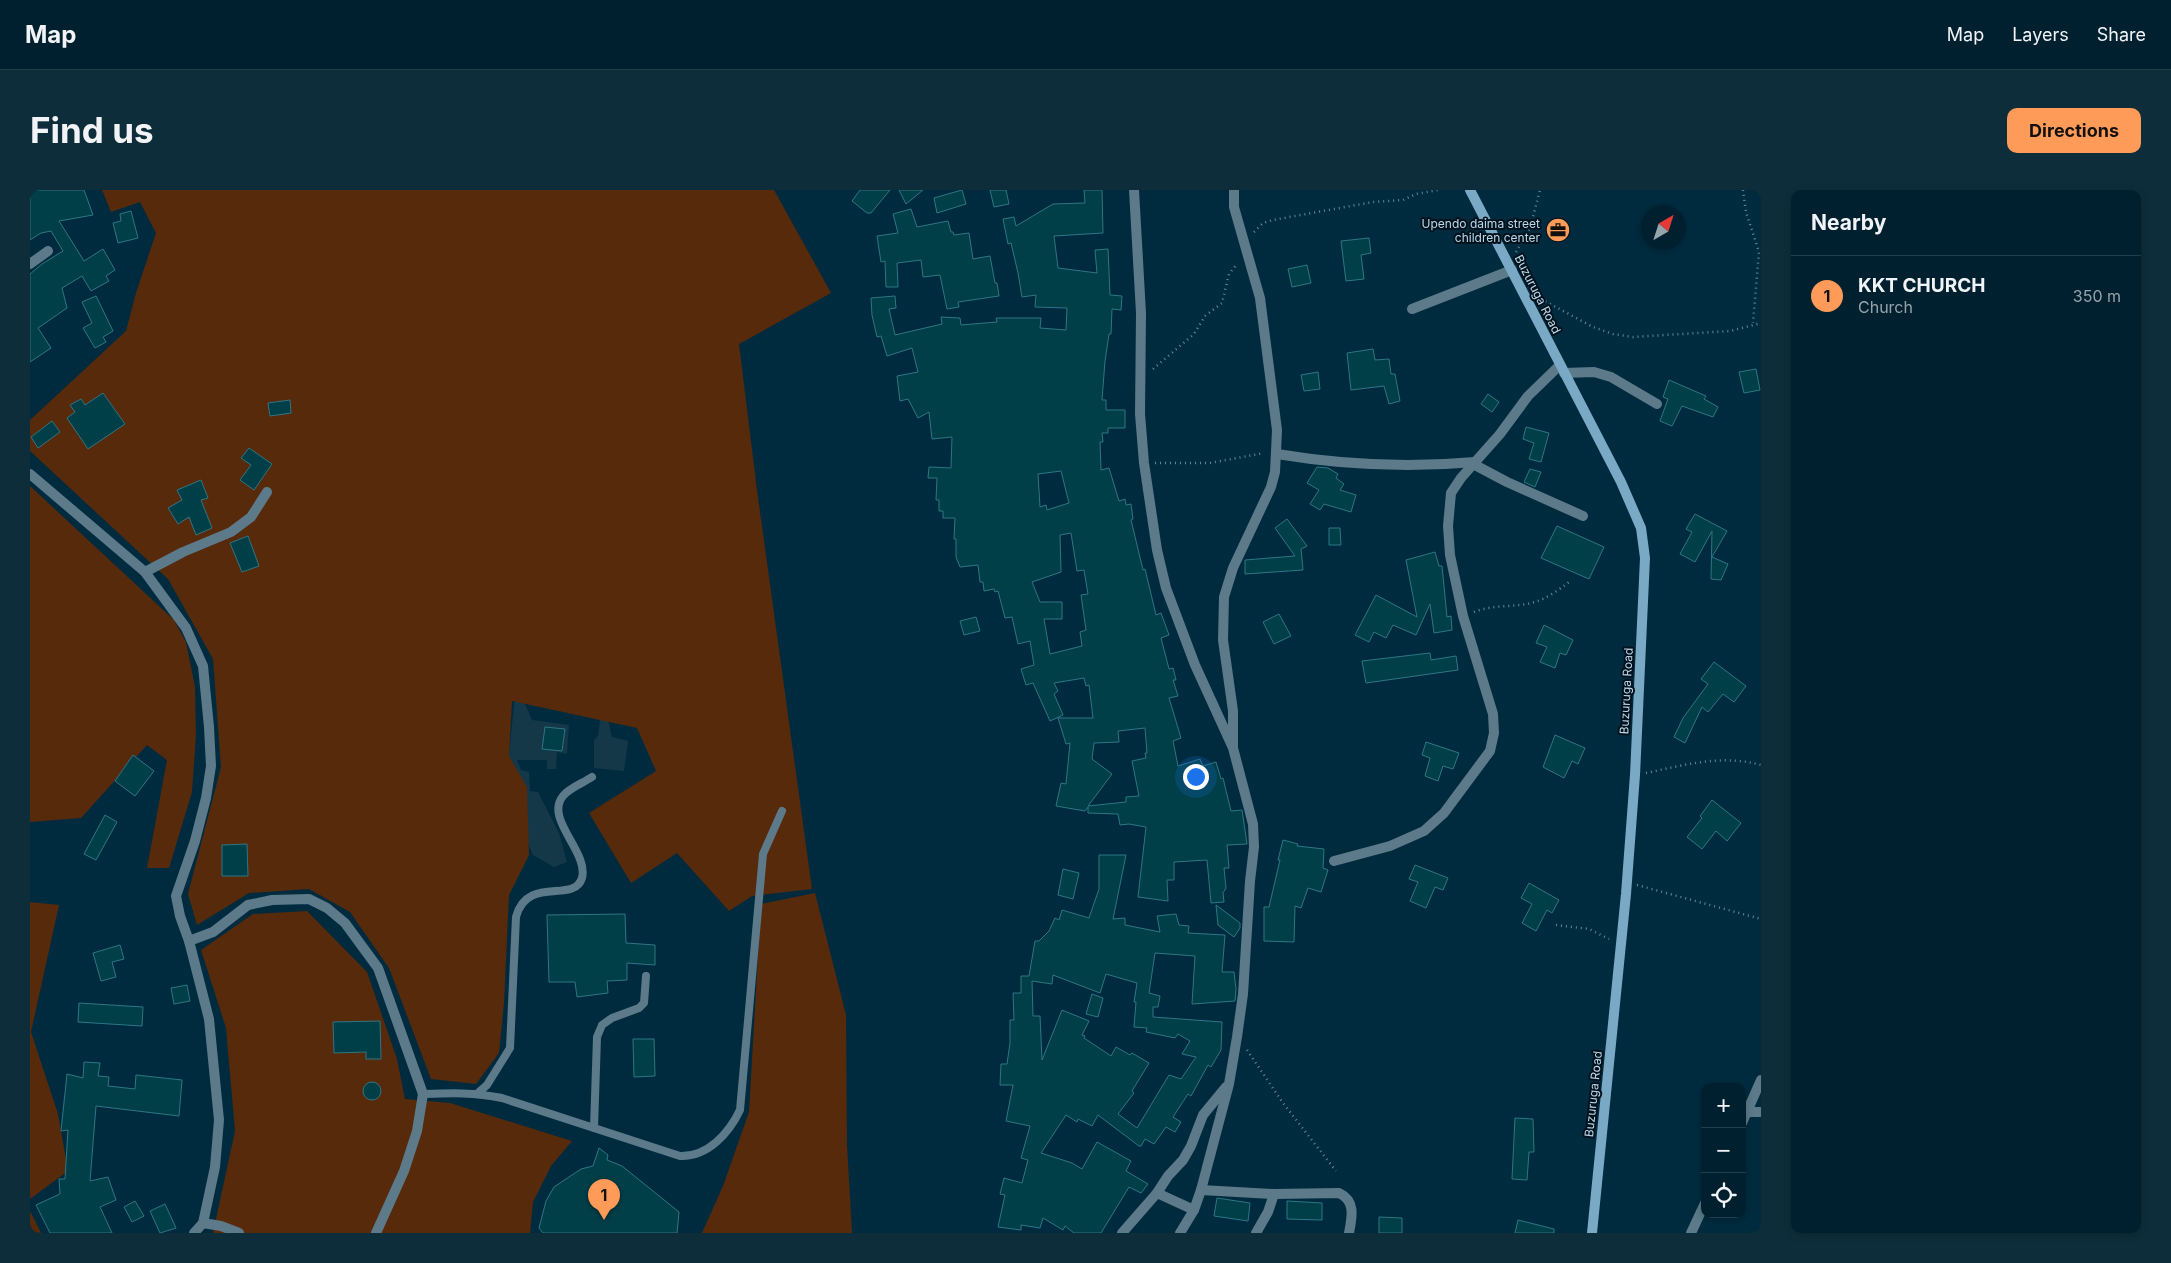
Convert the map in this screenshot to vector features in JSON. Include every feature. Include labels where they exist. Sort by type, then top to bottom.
[{"type":"main road","name":"Buzuruga Road","points":[[1470,190],[1621,482],[1641,528],[1645,558],[1635,775],[1622,946],[1592,1233]]},
{"type":"street","points":[[1134,190],[1141,313],[1140,414],[1144,463],[1157,550],[1166,588],[1195,665],[1232,748],[1253,824],[1254,847],[1243,994],[1229,1084],[1201,1190],[1194,1210],[1180,1233]]},
{"type":"street","points":[[1232,748],[1233,711],[1223,640],[1224,597],[1233,568],[1271,487],[1277,452],[1277,430],[1260,298],[1234,207],[1234,190]]},
{"type":"street","points":[[30,264],[48,251]]},
{"type":"street","points":[[1412,309],[1511,267]]},
{"type":"street","points":[[1334,861],[1390,846],[1424,831],[1444,813],[1490,750],[1494,733],[1493,714],[1463,616],[1450,555],[1448,526],[1451,494],[1474,462],[1500,434],[1528,396],[1562,369],[1594,372],[1611,377],[1657,404]]},
{"type":"street","points":[[1277,452],[1372,465],[1409,466],[1474,462],[1507,482],[1583,516]]},
{"type":"street","points":[[30,474],[145,572],[186,628],[203,666],[211,766],[206,798],[197,833],[176,896],[209,1019],[219,1120],[215,1167],[203,1223],[194,1233]]},
{"type":"street","points":[[145,572],[183,552],[231,532],[251,516],[267,492]]},
{"type":"street","points":[[189,941],[213,932],[248,905],[272,900],[309,899],[327,908],[345,923],[378,968],[423,1094],[417,1131],[404,1171],[376,1233]]},
{"type":"street","points":[[1746,1115],[1761,1080]]},
{"type":"street","points":[[1122,1233],[1157,1193],[1182,1160],[1191,1146],[1203,1115],[1229,1084]]},
{"type":"street","points":[[1748,1112],[1761,1112]]},
{"type":"street","points":[[1201,1190],[1274,1194],[1331,1192],[1344,1195],[1348,1198],[1351,1205],[1349,1233]]},
{"type":"street","points":[[1157,1193],[1194,1210]]},
{"type":"street","points":[[1256,1233],[1268,1212],[1274,1194]]},
{"type":"street","points":[[1691,1233],[1701,1212]]},
{"type":"street","points":[[203,1223],[221,1226],[239,1233]]},
{"type":"lane","points":[[478,1093],[487,1084],[510,1048],[516,917],[519,906],[526,898],[542,893],[573,889],[578,885],[583,872],[579,857],[559,818],[558,805],[567,792],[592,778]]},
{"type":"lane","points":[[423,1094],[443,1092],[478,1093],[502,1098],[634,1143],[680,1156],[694,1155],[716,1142],[734,1123],[740,1110],[763,854],[782,811]]},
{"type":"lane","points":[[594,1128],[597,1037],[602,1025],[612,1018],[640,1008],[644,1003],[646,976]]},
{"type":"path","points":[[1141,375],[1163,363],[1194,334],[1205,316],[1222,303],[1229,274],[1255,230],[1263,223],[1373,202],[1403,200],[1416,194],[1438,190]]},
{"type":"path","points":[[1511,267],[1530,228],[1540,190]]},
{"type":"path","points":[[1743,190],[1746,212],[1759,252],[1753,323]]},
{"type":"path","points":[[1522,288],[1554,308],[1593,327],[1613,334],[1633,337],[1730,331],[1753,323],[1761,324]]},
{"type":"path","points":[[1144,463],[1210,463],[1277,452]]},
{"type":"path","points":[[1463,616],[1484,608],[1536,602],[1556,592],[1569,582]]},
{"type":"path","points":[[1635,775],[1719,760],[1744,761],[1761,766]]},
{"type":"path","points":[[1626,882],[1761,919]]},
{"type":"path","points":[[1556,926],[1590,929],[1622,946]]},
{"type":"path","points":[[1237,1037],[1282,1104],[1336,1171]]},
{"type":"shaded area","points":[[102,190],[774,190],[831,293],[739,344],[757,490],[812,889],[752,896],[729,911],[677,853],[631,883],[589,813],[656,771],[637,728],[512,701],[509,756],[527,787],[529,855],[509,895],[504,1003],[499,1053],[476,1084],[431,1079],[389,968],[350,912],[309,889],[249,893],[197,925],[188,894],[221,767],[213,659],[168,579],[30,451],[30,420],[126,331],[136,293],[156,233],[140,202],[111,212]]},
{"type":"shaded area","points":[[30,486],[174,620],[186,642],[195,687],[196,735],[192,792],[169,868],[147,868],[167,760],[147,745],[81,818],[30,822]]},
{"type":"shaded area","points":[[515,696],[522,697],[532,720],[569,725],[567,754],[557,752],[556,769],[547,769],[547,760],[517,760],[521,770],[529,772],[530,791],[538,792],[559,833],[567,862],[554,867],[533,855],[523,832],[508,763]]},
{"type":"shaded area","points":[[605,708],[612,737],[628,741],[624,771],[594,768],[594,740],[598,736],[600,722],[597,709]]},
{"type":"shaded area","points":[[815,893],[846,1015],[847,1145],[852,1233],[702,1233],[723,1186],[749,1112],[761,904]]},
{"type":"shaded area","points":[[30,902],[59,905],[31,1032],[58,1114],[68,1171],[30,1199]]},
{"type":"shaded area","points":[[307,911],[367,972],[397,1059],[405,1099],[450,1103],[572,1141],[551,1166],[533,1202],[530,1233],[213,1233],[235,1131],[226,1028],[201,950],[253,914]]},
{"type":"shaded area","points":[[30,1211],[41,1233],[30,1233]]},
{"type":"building","points":[[30,190],[84,190],[93,215],[59,221],[84,261],[103,249],[115,270],[106,276],[109,281],[91,291],[82,276],[62,288],[67,308],[38,328],[51,348],[30,362],[30,274],[63,251],[51,231],[41,233],[30,240]]},
{"type":"building","points":[[860,190],[890,190],[871,213],[867,213],[852,201]]},
{"type":"building","points":[[899,190],[923,190],[906,204]]},
{"type":"building","points":[[962,190],[966,204],[937,213],[934,198]]},
{"type":"building","points":[[990,190],[1006,190],[1009,204],[994,207]]},
{"type":"building","points":[[1084,190],[1102,190],[1103,233],[1054,236],[1058,268],[1097,273],[1095,250],[1108,249],[1110,295],[1122,296],[1121,310],[1112,309],[1111,334],[1109,334],[1105,361],[1102,400],[1106,400],[1106,410],[1125,410],[1125,428],[1108,428],[1108,433],[1102,433],[1103,442],[1100,442],[1101,470],[1109,468],[1119,501],[1125,499],[1126,505],[1131,504],[1133,519],[1131,520],[1156,615],[1161,613],[1169,635],[1161,638],[1169,669],[1173,668],[1176,680],[1173,680],[1178,696],[1169,698],[1181,738],[1173,741],[1178,766],[1200,759],[1203,766],[1216,762],[1221,779],[1223,778],[1231,811],[1242,810],[1247,844],[1227,845],[1229,868],[1224,868],[1226,888],[1223,893],[1224,902],[1211,903],[1207,860],[1174,862],[1174,880],[1167,880],[1168,901],[1138,897],[1146,827],[1129,824],[1120,825],[1118,814],[1088,813],[1088,807],[1085,811],[1056,806],[1061,783],[1066,784],[1070,743],[1066,744],[1058,718],[1093,718],[1089,685],[1086,686],[1084,678],[1054,683],[1058,691],[1054,694],[1063,715],[1050,721],[1033,683],[1026,685],[1021,669],[1034,665],[1030,641],[1018,644],[1012,617],[1005,618],[998,591],[995,592],[994,589],[984,591],[983,582],[980,582],[978,565],[960,567],[956,557],[956,539],[954,539],[955,518],[943,518],[943,511],[939,511],[939,500],[936,500],[937,478],[928,478],[929,467],[951,468],[952,437],[932,439],[929,412],[918,418],[908,399],[900,401],[897,376],[918,372],[912,348],[887,356],[881,336],[877,337],[872,315],[871,298],[895,296],[896,308],[889,309],[895,335],[942,324],[941,317],[960,318],[961,325],[997,322],[996,318],[1041,318],[1040,328],[1066,330],[1067,308],[1035,307],[1036,295],[1022,297],[1011,243],[1008,244],[1003,219],[1014,217],[1016,226],[1053,204],[1085,203]],"holes":[[[1061,471],[1069,503],[1047,510],[1046,505],[1040,507],[1038,474]],[[1071,533],[1077,571],[1084,570],[1088,594],[1081,595],[1086,630],[1080,632],[1082,646],[1050,654],[1044,619],[1062,619],[1062,602],[1040,602],[1032,582],[1061,572],[1060,535]],[[1145,728],[1146,758],[1132,761],[1139,796],[1126,797],[1126,802],[1088,806],[1112,774],[1092,759],[1094,743],[1119,742],[1118,731]]]},
{"type":"building","points":[[911,209],[917,227],[948,221],[951,232],[954,235],[969,233],[973,259],[990,256],[999,296],[958,302],[959,307],[947,309],[940,275],[923,277],[921,260],[897,263],[898,287],[886,287],[885,261],[881,262],[877,236],[898,233],[893,214]]},
{"type":"building","points":[[131,211],[138,238],[118,243],[113,223],[121,221],[120,214]]},
{"type":"building","points":[[1369,238],[1371,253],[1361,255],[1364,279],[1346,281],[1341,241]]},
{"type":"building","points":[[1307,265],[1311,283],[1292,287],[1288,269]]},
{"type":"building","points":[[96,296],[113,331],[103,337],[106,342],[95,348],[83,328],[92,323],[82,302]]},
{"type":"building","points":[[1373,349],[1375,360],[1389,359],[1391,374],[1395,374],[1400,401],[1389,404],[1384,386],[1351,390],[1347,353]]},
{"type":"building","points":[[1756,369],[1760,390],[1744,393],[1739,372]]},
{"type":"building","points":[[1318,372],[1320,389],[1304,391],[1301,375]]},
{"type":"building","points":[[1669,380],[1706,396],[1704,399],[1718,407],[1713,417],[1682,406],[1672,426],[1660,421],[1668,399],[1663,397]]},
{"type":"building","points":[[103,393],[125,424],[88,449],[67,418],[75,412],[70,405],[81,399],[85,405]]},
{"type":"building","points":[[1488,394],[1499,402],[1492,412],[1481,404]]},
{"type":"building","points":[[290,400],[291,413],[270,416],[268,403]]},
{"type":"building","points":[[52,421],[60,432],[38,448],[31,437]]},
{"type":"building","points":[[1526,427],[1549,433],[1541,462],[1529,459],[1534,443],[1523,439]]},
{"type":"building","points":[[249,448],[272,464],[254,490],[240,480],[251,465],[241,458]]},
{"type":"building","points":[[1317,467],[1328,468],[1338,474],[1336,478],[1344,484],[1340,490],[1356,495],[1351,512],[1324,504],[1320,510],[1310,504],[1319,490],[1307,483]]},
{"type":"building","points":[[1530,469],[1541,472],[1535,487],[1524,482]]},
{"type":"building","points":[[201,480],[208,498],[201,500],[212,528],[196,535],[189,517],[178,524],[168,508],[182,500],[177,490]]},
{"type":"building","points":[[1695,514],[1727,531],[1712,557],[1728,564],[1721,580],[1711,579],[1712,531],[1695,562],[1680,554],[1692,532],[1686,529]]},
{"type":"building","points":[[1287,519],[1307,546],[1301,549],[1303,570],[1245,574],[1245,560],[1295,556],[1275,528]]},
{"type":"building","points":[[1557,526],[1604,547],[1589,579],[1541,558]]},
{"type":"building","points":[[1329,528],[1340,528],[1341,545],[1329,545]]},
{"type":"building","points":[[248,536],[259,566],[242,572],[230,543]]},
{"type":"building","points":[[1435,552],[1439,566],[1442,566],[1447,617],[1451,616],[1452,630],[1434,633],[1430,604],[1416,635],[1393,625],[1386,638],[1374,632],[1369,642],[1355,635],[1376,595],[1417,617],[1406,560]]},
{"type":"building","points":[[1279,614],[1291,636],[1274,644],[1263,622]]},
{"type":"building","points":[[976,617],[980,631],[964,635],[960,621]]},
{"type":"building","points":[[1544,625],[1573,640],[1566,655],[1560,653],[1555,668],[1540,662],[1547,647],[1536,643]]},
{"type":"building","points":[[1430,653],[1431,660],[1456,656],[1458,670],[1366,683],[1362,661]]},
{"type":"building","points":[[1714,662],[1746,686],[1734,702],[1723,694],[1708,712],[1702,707],[1685,743],[1674,737],[1683,718],[1708,684],[1701,679]]},
{"type":"building","points":[[545,727],[565,729],[562,751],[542,749]]},
{"type":"building","points":[[1555,735],[1585,748],[1578,764],[1572,761],[1564,778],[1543,767]]},
{"type":"building","points":[[1426,742],[1459,753],[1453,769],[1443,766],[1438,781],[1425,776],[1430,758],[1422,755]]},
{"type":"building","points":[[133,755],[154,771],[135,796],[115,781]]},
{"type":"building","points":[[1712,800],[1741,823],[1727,841],[1716,831],[1702,849],[1687,837],[1702,818],[1700,816]]},
{"type":"building","points":[[105,815],[117,822],[96,860],[84,854]]},
{"type":"building","points":[[1283,840],[1298,844],[1297,846],[1324,849],[1323,868],[1328,870],[1321,892],[1308,888],[1301,908],[1295,906],[1294,942],[1264,941],[1264,907],[1269,907]]},
{"type":"building","points":[[247,844],[248,876],[222,876],[222,845]]},
{"type":"building","points":[[1099,855],[1126,855],[1113,919],[1125,918],[1125,925],[1160,932],[1157,916],[1176,914],[1179,925],[1189,926],[1188,933],[1225,935],[1222,972],[1234,972],[1235,1001],[1192,1004],[1195,956],[1155,953],[1149,993],[1160,996],[1158,1007],[1153,1007],[1153,1017],[1222,1022],[1221,1050],[1211,1067],[1208,1065],[1191,1096],[1188,1094],[1173,1117],[1181,1122],[1175,1132],[1166,1127],[1154,1144],[1145,1139],[1141,1146],[1139,1146],[1098,1115],[1092,1126],[1078,1119],[1077,1122],[1066,1115],[1041,1153],[1072,1163],[1082,1169],[1097,1142],[1131,1161],[1126,1171],[1148,1184],[1141,1193],[1129,1187],[1101,1233],[1074,1233],[1065,1226],[1063,1230],[1043,1218],[1040,1228],[1021,1225],[1021,1230],[998,1227],[1005,1195],[1000,1194],[1004,1178],[1022,1183],[1028,1160],[1021,1158],[1030,1126],[1006,1121],[1013,1085],[1000,1085],[1001,1064],[1007,1064],[1010,1043],[1010,1020],[1014,1020],[1013,993],[1021,993],[1021,976],[1029,976],[1035,941],[1039,941],[1049,931],[1055,918],[1059,920],[1062,910],[1089,918],[1099,889]],"holes":[[[1106,974],[1137,983],[1134,1002],[1136,1002],[1134,1027],[1147,1028],[1146,1032],[1175,1038],[1178,1034],[1190,1041],[1182,1054],[1196,1057],[1181,1079],[1169,1075],[1137,1128],[1118,1114],[1134,1093],[1132,1091],[1149,1063],[1132,1053],[1130,1055],[1116,1047],[1111,1056],[1082,1035],[1089,1021],[1062,1010],[1042,1060],[1040,1016],[1033,1016],[1032,981],[1052,984],[1053,975],[1100,993]]]},
{"type":"building","points":[[1415,865],[1448,878],[1443,890],[1435,887],[1426,908],[1410,901],[1418,882],[1409,879]]},
{"type":"building","points":[[1063,869],[1079,873],[1073,899],[1058,895]]},
{"type":"building","points":[[1529,883],[1559,900],[1552,913],[1547,910],[1536,931],[1522,923],[1532,904],[1521,898]]},
{"type":"building","points":[[1216,905],[1240,923],[1240,928],[1234,937],[1218,925]]},
{"type":"building","points":[[625,914],[626,943],[655,945],[655,965],[627,963],[627,980],[607,981],[608,993],[577,997],[575,982],[549,982],[547,915]]},
{"type":"building","points":[[120,945],[124,959],[112,962],[116,977],[101,981],[93,953]]},
{"type":"building","points":[[187,985],[190,1001],[174,1004],[171,988]]},
{"type":"building","points":[[1092,994],[1103,998],[1098,1017],[1086,1014]]},
{"type":"building","points":[[79,1003],[143,1007],[142,1026],[78,1022]]},
{"type":"building","points":[[380,1021],[381,1059],[366,1059],[366,1052],[334,1053],[333,1022]]},
{"type":"building","points":[[633,1039],[654,1039],[655,1076],[634,1077]]},
{"type":"building","points":[[84,1062],[100,1063],[98,1076],[109,1077],[108,1086],[135,1089],[136,1075],[182,1080],[179,1116],[96,1106],[90,1181],[108,1177],[116,1200],[100,1207],[112,1233],[50,1233],[36,1205],[60,1194],[59,1179],[65,1179],[68,1130],[61,1131],[67,1074],[83,1078]]},
{"type":"building","points":[[372,1082],[378,1085],[381,1091],[378,1097],[372,1100],[366,1097],[363,1091],[366,1085]]},
{"type":"building","points":[[1515,1118],[1533,1119],[1534,1152],[1529,1152],[1527,1180],[1512,1179]]},
{"type":"building","points":[[599,1148],[608,1155],[607,1160],[622,1166],[679,1212],[677,1233],[543,1233],[539,1228],[546,1201],[554,1187],[581,1169],[593,1166]]},
{"type":"building","points":[[1217,1198],[1250,1203],[1248,1221],[1214,1216]]},
{"type":"building","points":[[135,1201],[144,1216],[132,1222],[124,1207]]},
{"type":"building","points":[[1287,1201],[1322,1203],[1322,1220],[1287,1219]]},
{"type":"building","points":[[165,1204],[176,1228],[160,1233],[150,1211]]},
{"type":"building","points":[[1379,1217],[1402,1218],[1402,1233],[1379,1233]]},
{"type":"building","points":[[1518,1220],[1554,1229],[1554,1233],[1515,1233]]},
{"type":"place","name":"Upendo daima street children center","points":[[1558,230]]},
{"type":"place","name":"KKT CHURCH","points":[[604,1220]]}]
